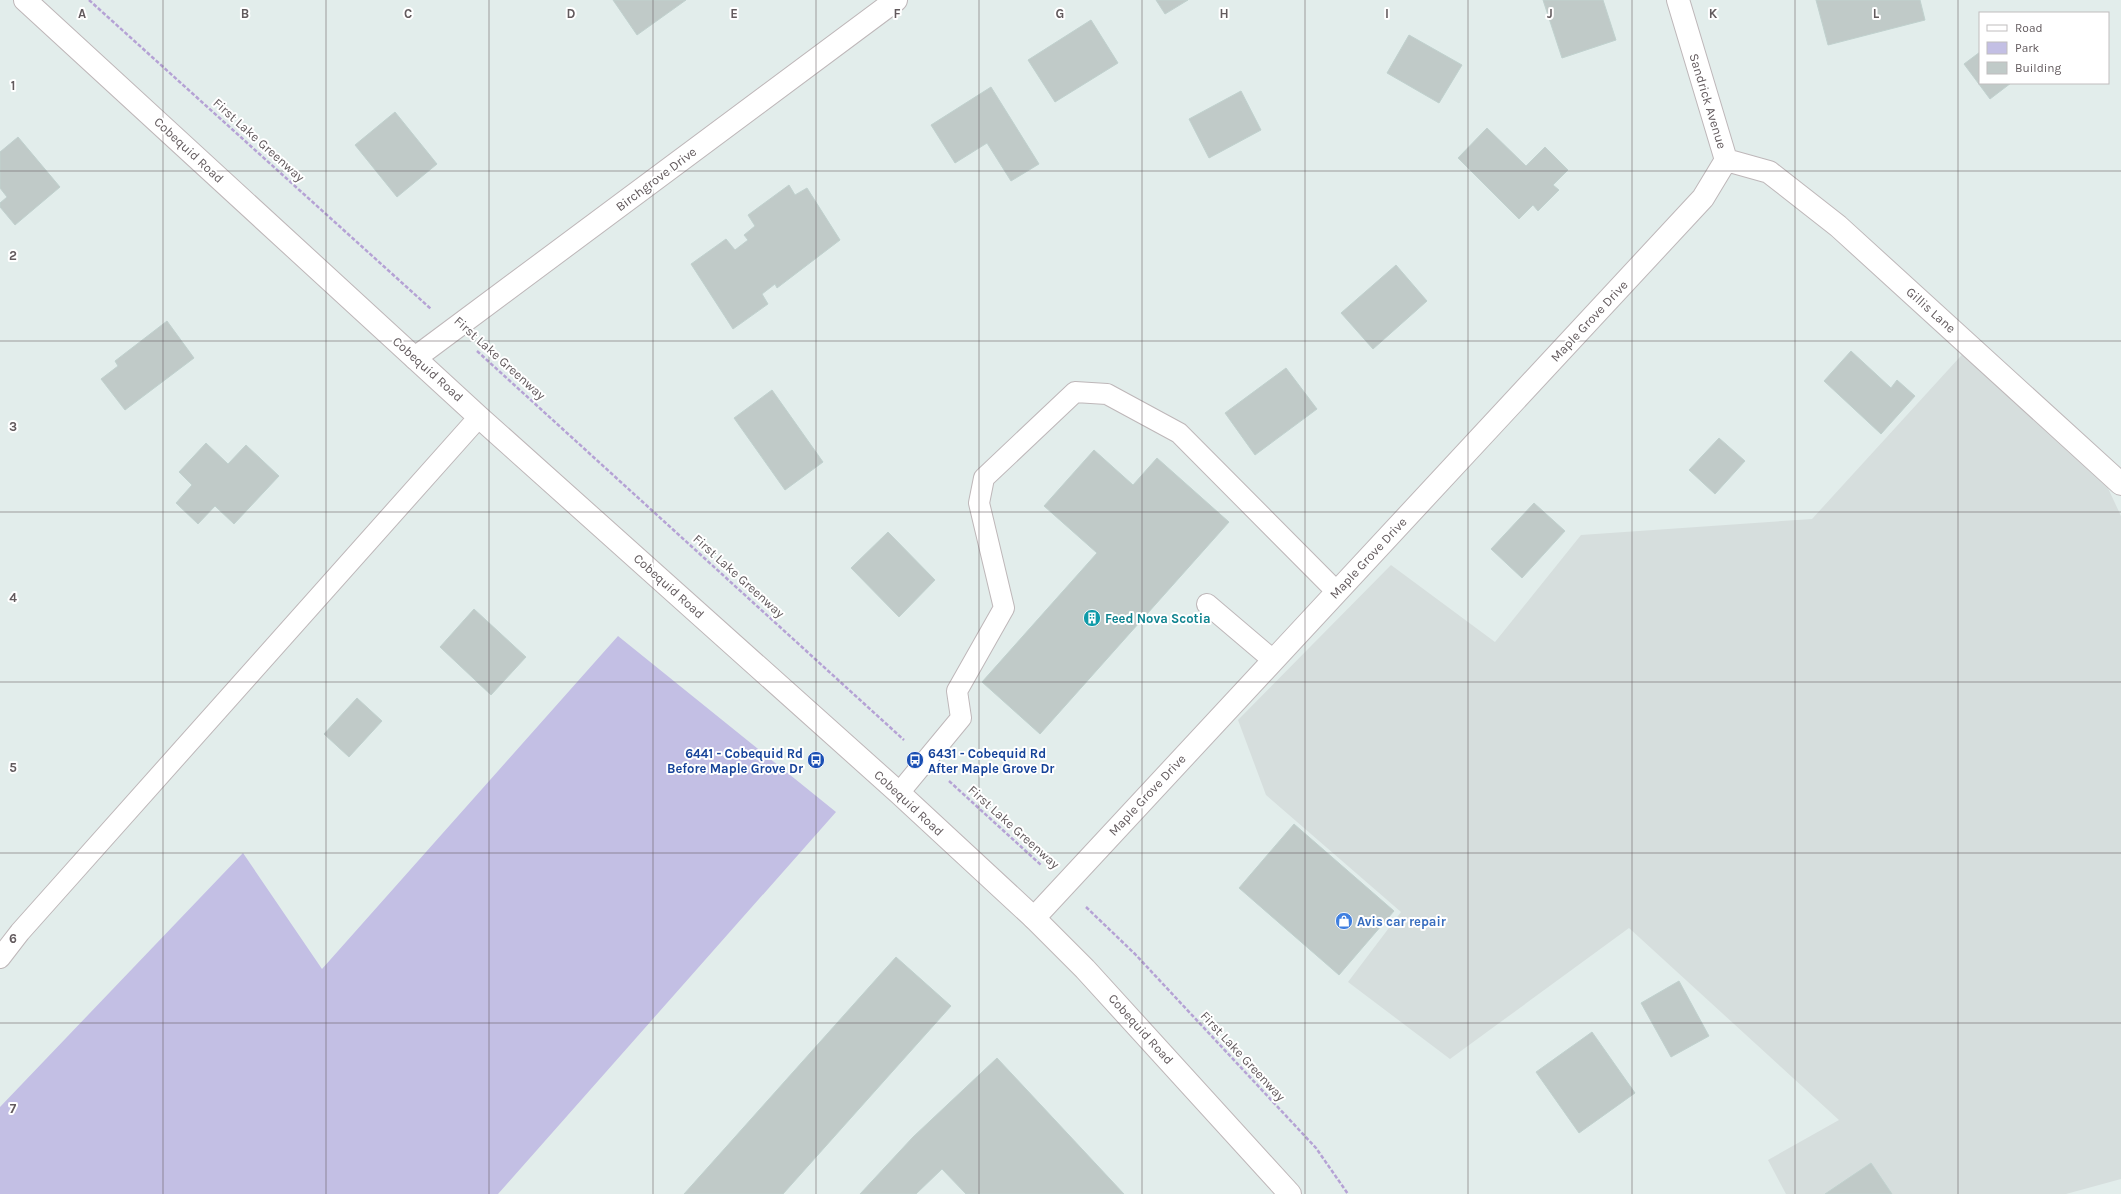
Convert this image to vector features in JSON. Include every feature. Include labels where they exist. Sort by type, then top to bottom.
[{"type":"street","name":"Cobequid Road","points":[[25,0],[479,417],[899,793],[1034,918],[1086,969],[1290,1194]]},
{"type":"street","name":"Birchgrove Drive","points":[[415,358],[896,0]]},
{"type":"street","name":"Sandrick Avenue","points":[[1678,0],[1726,160],[1703,198]]},
{"type":"street","name":"Gillis Lane","points":[[1726,160],[1769,172],[1838,226],[2121,484]]},
{"type":"street","name":"Maple Grove Drive","points":[[1034,918],[1703,198]]},
{"type":"lane","points":[[899,793],[961,718],[957,691],[1004,608],[979,503],[984,478],[1075,392],[1107,394],[1179,433],[1337,592]]},
{"type":"lane","points":[[0,958],[26,926],[479,417]]},
{"type":"lane","points":[[1207,604],[1273,660]]},
{"type":"path","name":"First Lake Greenway","points":[[89,0],[454,329],[905,741]]},
{"type":"path","name":"First Lake Greenway","points":[[946,778],[1064,885],[1135,954],[1316,1148],[1348,1194]]},
{"type":"shaded area","points":[[1969,347],[2099,469],[2121,516],[2121,1179],[2066,1194],[1786,1194],[1768,1160],[1839,1120],[1629,928],[1450,1059],[1348,982],[1401,912],[1266,795],[1238,720],[1391,565],[1495,642],[1581,535],[1812,519]]},
{"type":"green space","points":[[618,636],[836,812],[498,1194],[0,1194],[0,1107],[243,853],[322,969]]},
{"type":"building","points":[[613,0],[686,0],[637,35]]},
{"type":"building","points":[[1156,0],[1188,0],[1165,14]]},
{"type":"building","points":[[1543,0],[1603,0],[1616,40],[1562,58]]},
{"type":"building","points":[[1816,0],[1920,0],[1925,20],[1828,45]]},
{"type":"building","points":[[1091,20],[1118,63],[1055,102],[1028,60]]},
{"type":"building","points":[[1409,35],[1462,65],[1439,103],[1387,73]]},
{"type":"building","points":[[1979,53],[1979,84],[2010,84],[1990,99],[1964,64]]},
{"type":"building","points":[[991,87],[1039,164],[1011,181],[987,143],[955,163],[931,125]]},
{"type":"building","points":[[1241,91],[1261,130],[1209,158],[1189,119]]},
{"type":"building","points":[[395,112],[437,164],[397,197],[355,145]]},
{"type":"building","points":[[1487,128],[1526,166],[1545,147],[1568,170],[1553,185],[1559,190],[1538,211],[1533,205],[1519,219],[1458,158]]},
{"type":"building","points":[[18,137],[60,187],[15,225],[0,207],[0,203],[7,197],[0,188],[0,152]]},
{"type":"building","points":[[789,185],[795,195],[807,188],[840,240],[777,288],[775,284],[762,294],[768,304],[733,329],[691,264],[726,239],[735,250],[748,240],[744,235],[755,226],[748,215]]},
{"type":"building","points":[[1396,265],[1427,301],[1373,349],[1341,313]]},
{"type":"building","points":[[167,321],[194,358],[125,410],[101,379],[118,366],[115,361]]},
{"type":"building","points":[[1851,351],[1891,388],[1897,380],[1915,396],[1881,434],[1824,381]]},
{"type":"building","points":[[1286,368],[1317,409],[1255,455],[1225,413]]},
{"type":"building","points":[[772,390],[823,462],[785,490],[734,418]]},
{"type":"building","points":[[1719,438],[1745,461],[1715,494],[1689,470]]},
{"type":"building","points":[[206,443],[228,464],[246,445],[279,476],[234,524],[215,506],[198,524],[176,503],[192,485],[179,472]]},
{"type":"building","name":"Feed Nova Scotia","points":[[1094,450],[1133,485],[1157,458],[1229,522],[1040,734],[982,682],[1097,553],[1044,506]]},
{"type":"building","points":[[1534,503],[1565,531],[1522,578],[1491,549]]},
{"type":"building","points":[[888,532],[935,580],[899,617],[851,568]]},
{"type":"building","points":[[474,609],[526,657],[491,695],[440,647]]},
{"type":"building","points":[[357,698],[382,721],[349,757],[324,734]]},
{"type":"building","points":[[1294,824],[1394,911],[1339,975],[1239,888]]},
{"type":"building","points":[[896,957],[951,1006],[783,1194],[684,1194]]},
{"type":"building","points":[[1679,981],[1709,1036],[1671,1057],[1641,1003]]},
{"type":"building","points":[[1592,1032],[1635,1093],[1579,1133],[1536,1072]]},
{"type":"building","points":[[997,1058],[1124,1194],[966,1194],[942,1169],[916,1194],[860,1194],[913,1137]]},
{"type":"building","points":[[1871,1163],[1892,1194],[1825,1194]]},
{"type":"place","name":"Feed Nova Scotia","points":[[1092,618]]},
{"type":"place","name":"6441 - Cobequid Rd Before Maple Grove Dr","points":[[816,760]]},
{"type":"place","name":"6431 - Cobequid Rd After Maple Grove Dr","points":[[915,760]]},
{"type":"place","name":"Avis car repair","points":[[1344,921]]}]
